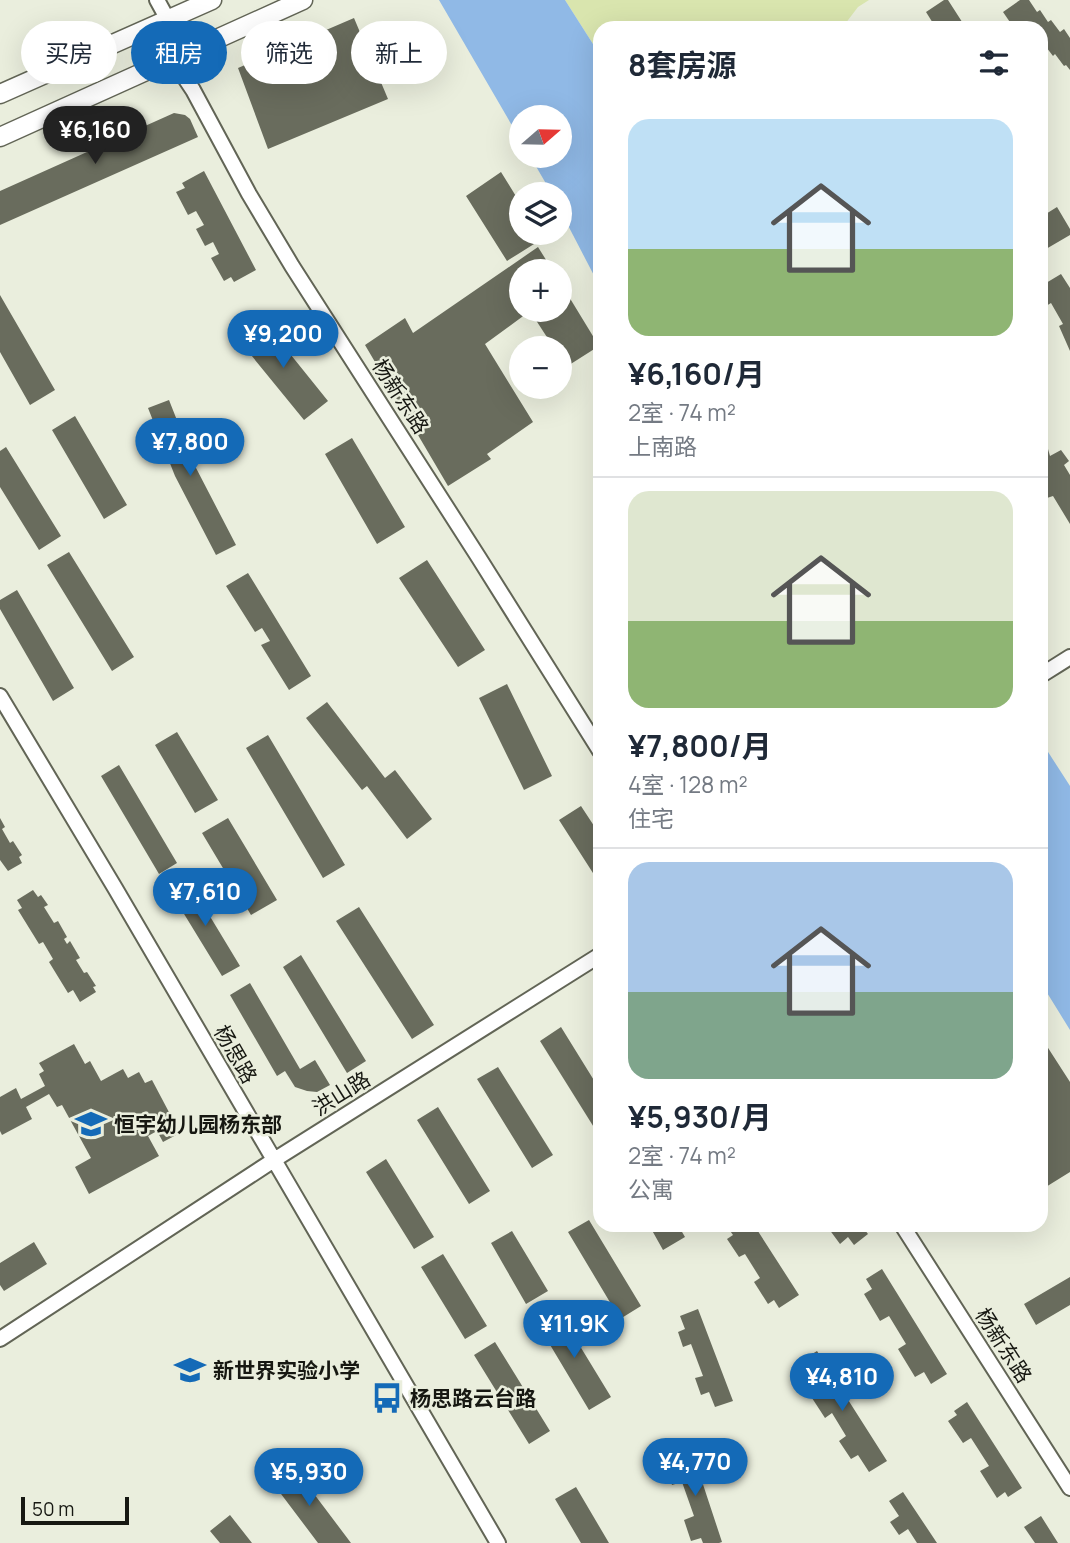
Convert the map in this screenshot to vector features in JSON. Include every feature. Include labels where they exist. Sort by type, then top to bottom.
[{"type":"main road","points":[[0,94],[212,0]]},
{"type":"main road","points":[[227,35],[303,0]]},
{"type":"main road","points":[[0,136],[131,78]]},
{"type":"street","points":[[157,0],[168,20]]},
{"type":"street","name":"杨新东路","points":[[189,84],[285,254],[593,740]]},
{"type":"street","points":[[1048,671],[1070,657]]},
{"type":"street","name":"杨思路","points":[[0,696],[498,1543]]},
{"type":"street","name":"洪山路","points":[[0,1339],[274,1160],[593,959]]},
{"type":"street","name":"杨新东路","points":[[906,1232],[1070,1488]]},
{"type":"green space","points":[[565,0],[869,0],[858,7],[847,21],[593,21],[593,44]]},
{"type":"water","points":[[439,0],[565,0],[593,44],[593,274],[572,233],[572,182],[545,182],[537,168],[572,168],[572,105],[509,105],[509,120]]},
{"type":"water","points":[[1048,752],[1070,786],[1070,1030],[1048,994]]},
{"type":"building","points":[[948,0],[962,21],[932,21],[926,12]]},
{"type":"building","points":[[1020,0],[1029,0],[1047,21],[1009,21],[1003,12]]},
{"type":"building","points":[[354,18],[355,21],[351,21],[351,84],[382,84],[388,99],[268,149],[244,84],[337,84],[337,25]]},
{"type":"building","points":[[1051,20],[1060,32],[1064,29],[1070,38],[1070,70],[1055,54],[1053,56],[1048,50],[1048,22]]},
{"type":"building","points":[[174,113],[190,119],[198,137],[0,225],[0,191]]},
{"type":"building","points":[[204,171],[256,270],[234,282],[231,277],[224,281],[211,258],[219,254],[213,242],[205,246],[196,229],[204,225],[196,211],[188,215],[176,192],[185,188],[182,183]]},
{"type":"building","points":[[501,172],[509,185],[509,245],[532,245],[507,261],[466,196]]},
{"type":"building","points":[[1057,207],[1070,229],[1070,235],[1048,248],[1048,213]]},
{"type":"building","points":[[538,247],[546,259],[521,259]]},
{"type":"building","points":[[509,267],[509,322],[515,322],[485,344],[509,383],[509,399],[519,399],[533,422],[487,454],[491,459],[448,486],[365,345],[405,318],[413,333]]},
{"type":"building","points":[[1061,274],[1070,288],[1070,351],[1059,326],[1063,324],[1051,303],[1048,305],[1048,282]]},
{"type":"building","points":[[0,295],[55,390],[30,405],[0,352]]},
{"type":"building","points":[[572,302],[593,336],[593,350],[572,363],[572,336],[546,336],[537,322],[572,322]]},
{"type":"building","points":[[262,319],[328,401],[304,420],[238,339]]},
{"type":"building","points":[[169,400],[195,466],[236,545],[216,555],[175,476],[148,408]]},
{"type":"building","points":[[75,416],[127,505],[104,519],[52,430]]},
{"type":"building","points":[[352,438],[405,527],[377,544],[325,454]]},
{"type":"building","points":[[6,447],[61,536],[39,550],[0,487],[0,451]]},
{"type":"building","points":[[1048,449],[1050,456],[1061,450],[1069,461],[1064,465],[1070,475],[1070,524],[1053,496],[1048,498]]},
{"type":"building","points":[[69,552],[134,657],[112,671],[47,565]]},
{"type":"building","points":[[427,560],[485,650],[458,667],[399,578]]},
{"type":"building","points":[[248,573],[311,676],[289,690],[261,645],[270,641],[262,628],[255,632],[226,586]]},
{"type":"building","points":[[17,590],[74,688],[53,701],[0,609],[0,600]]},
{"type":"building","points":[[507,684],[552,776],[524,790],[479,698]]},
{"type":"building","points":[[327,702],[385,778],[395,770],[432,819],[407,839],[367,786],[362,790],[306,718]]},
{"type":"building","points":[[177,732],[218,800],[195,813],[155,745]]},
{"type":"building","points":[[268,735],[345,865],[323,878],[246,748]]},
{"type":"building","points":[[119,765],[177,863],[159,874],[101,776]]},
{"type":"building","points":[[581,806],[593,824],[593,873],[559,820]]},
{"type":"building","points":[[0,818],[5,827],[2,829],[10,843],[13,841],[22,855],[19,857],[22,863],[8,871],[0,860]]},
{"type":"building","points":[[228,818],[277,900],[251,915],[202,833]]},
{"type":"building","points":[[188,880],[240,966],[222,976],[170,891]]},
{"type":"building","points":[[33,890],[38,897],[41,895],[48,905],[44,907],[54,923],[58,921],[67,937],[64,939],[67,944],[70,941],[80,958],[76,960],[96,986],[93,987],[96,992],[80,1002],[73,990],[68,993],[49,962],[53,959],[43,942],[39,944],[18,910],[22,908],[17,900]]},
{"type":"building","points":[[359,907],[434,1025],[412,1039],[336,921]]},
{"type":"building","points":[[301,955],[366,1061],[347,1073],[283,967]]},
{"type":"building","points":[[250,983],[300,1069],[315,1060],[330,1085],[317,1092],[307,1091],[295,1087],[285,1071],[277,1076],[230,995]]},
{"type":"building","points":[[561,1027],[593,1079],[593,1126],[540,1041]]},
{"type":"building","points":[[74,1044],[85,1064],[90,1061],[101,1081],[123,1069],[128,1078],[139,1072],[145,1083],[152,1080],[180,1133],[163,1142],[157,1131],[148,1136],[159,1156],[89,1194],[75,1167],[91,1158],[62,1105],[57,1107],[49,1094],[26,1107],[32,1119],[2,1135],[0,1131],[0,1097],[16,1088],[21,1099],[45,1086],[39,1074],[44,1071],[39,1063]]},
{"type":"building","points":[[1048,1048],[1070,1082],[1070,1172],[1048,1186]]},
{"type":"building","points":[[498,1067],[553,1155],[532,1168],[477,1079]]},
{"type":"building","points":[[438,1107],[490,1191],[469,1204],[417,1120]]},
{"type":"building","points":[[386,1159],[434,1237],[414,1249],[366,1172]]},
{"type":"building","points":[[589,1220],[593,1232],[596,1232],[641,1306],[620,1319],[568,1232]]},
{"type":"building","points":[[512,1231],[548,1291],[526,1304],[491,1243]]},
{"type":"building","points":[[653,1232],[682,1232],[685,1237],[663,1250]]},
{"type":"building","points":[[731,1232],[758,1232],[799,1295],[779,1308],[774,1300],[768,1304],[754,1282],[760,1278],[745,1254],[739,1257],[727,1239],[733,1235]]},
{"type":"building","points":[[831,1232],[868,1234],[854,1245],[848,1237],[840,1244]]},
{"type":"building","points":[[34,1242],[47,1264],[4,1291],[0,1285],[0,1263]]},
{"type":"building","points":[[443,1254],[487,1326],[465,1339],[421,1267]]},
{"type":"building","points":[[882,1269],[947,1374],[931,1384],[924,1372],[915,1377],[898,1349],[906,1344],[889,1316],[880,1321],[864,1294],[872,1289],[866,1279]]},
{"type":"building","points":[[1070,1277],[1070,1305],[1036,1325],[1024,1304]]},
{"type":"building","points":[[698,1309],[733,1401],[715,1407],[709,1392],[701,1395],[695,1378],[703,1376],[691,1344],[683,1347],[678,1332],[685,1329],[680,1316]]},
{"type":"building","points":[[558,1310],[611,1397],[589,1410],[537,1323]]},
{"type":"building","points":[[495,1342],[550,1431],[529,1444],[474,1355]]},
{"type":"building","points":[[817,1351],[887,1461],[869,1472],[858,1455],[851,1459],[839,1441],[846,1436],[832,1413],[825,1418],[812,1398],[819,1394],[799,1362]]},
{"type":"building","points":[[967,1402],[1022,1488],[1008,1497],[1005,1492],[997,1498],[980,1471],[989,1466],[971,1438],[963,1443],[948,1421],[957,1415],[954,1411]]},
{"type":"building","points":[[691,1448],[722,1542],[719,1543],[703,1543],[701,1538],[691,1541],[684,1520],[694,1516],[682,1482],[672,1485],[667,1469],[677,1465],[673,1454]]},
{"type":"building","points":[[293,1466],[351,1543],[318,1543],[272,1482]]},
{"type":"building","points":[[576,1487],[609,1543],[581,1543],[555,1499]]},
{"type":"building","points":[[903,1492],[937,1543],[917,1543],[908,1529],[899,1535],[890,1522],[899,1516],[889,1501]]},
{"type":"building","points":[[230,1515],[252,1543],[220,1543],[210,1531]]},
{"type":"building","points":[[1041,1516],[1058,1543],[1035,1543],[1024,1527]]},
{"type":"place","name":"恒宇幼儿园杨东部","points":[[91,1124]]},
{"type":"place","name":"新世界实验小学","points":[[190,1370]]},
{"type":"place","name":"杨思路云台路","points":[[387,1398]]}]
